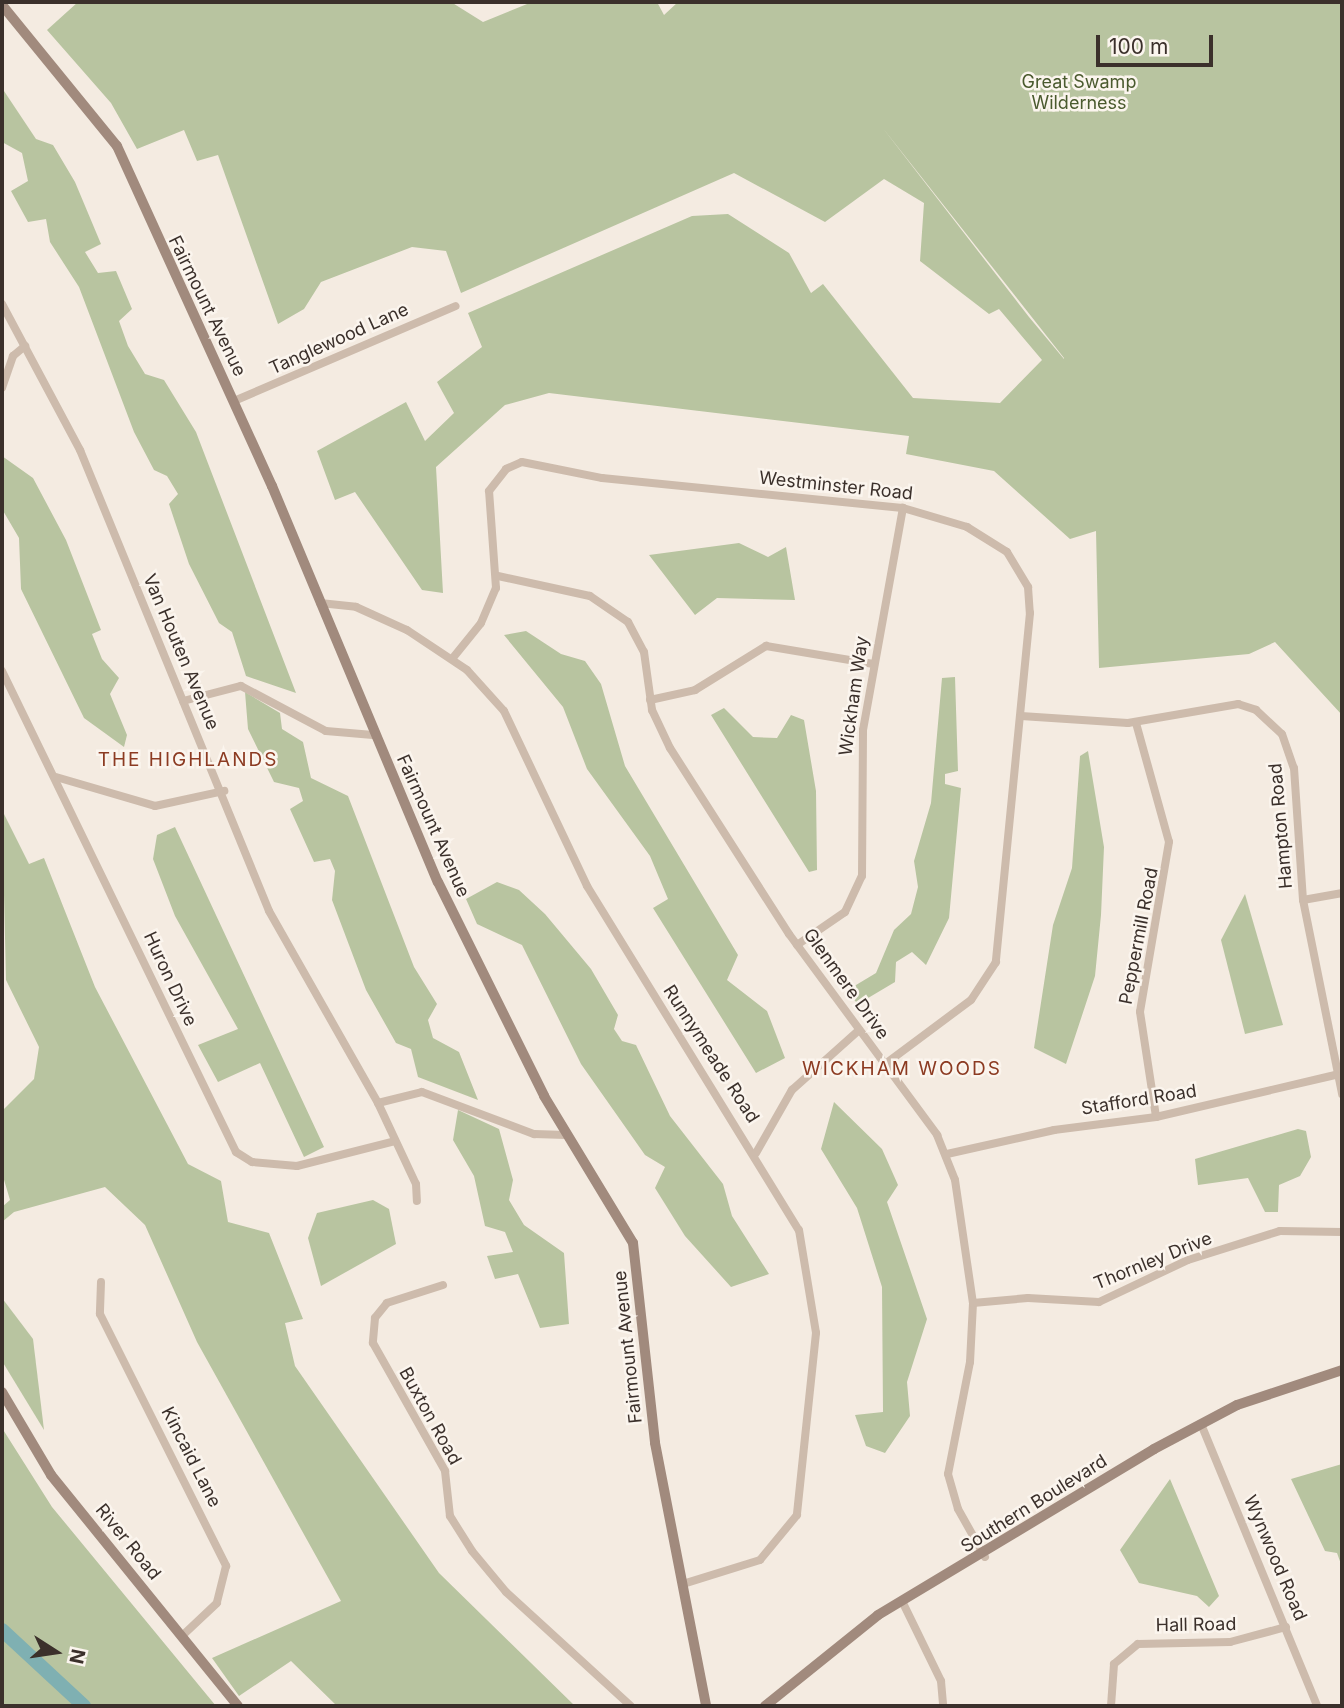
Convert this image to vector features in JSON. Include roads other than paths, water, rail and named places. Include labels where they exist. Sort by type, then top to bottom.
[{"type":"main road","name":"Fairmount Avenue","points":[[2,5],[111,134],[234,401],[373,735],[438,882],[566,1135],[633,1243],[655,1443],[686,1583],[706,1706]]},
{"type":"main road","name":"Southern Boulevard","points":[[765,1706],[902,1601],[985,1557],[1201,1424],[1262,1395],[1342,1370]]},
{"type":"main road","name":"River Road","points":[[2,1392],[51,1475],[238,1706]]},
{"type":"street","name":"Van Houten Avenue","points":[[2,304],[80,450],[183,701],[224,791],[276,926],[378,1103],[416,1184],[417,1201]]},
{"type":"street","name":"Tanglewood Lane","points":[[234,401],[456,306]]},
{"type":"street","points":[[2,388],[13,356],[25,346]]},
{"type":"street","name":"Westminster Road","points":[[452,659],[481,623],[498,576],[489,491],[506,469],[522,462],[602,478],[903,508],[971,529],[1017,563],[1030,599],[996,962],[971,1000],[884,1063]]},
{"type":"street","name":"Wickham Way","points":[[797,945],[845,912],[862,876],[861,752],[874,664],[903,508]]},
{"type":"street","name":"Glenmere Drive","points":[[498,576],[577,592],[613,608],[644,652],[650,700],[670,748],[797,945],[947,1154],[973,1303],[970,1362],[948,1474],[958,1509],[985,1557]]},
{"type":"street","name":"Runnymeade Road","points":[[320,603],[356,607],[452,659],[504,710],[587,886],[790,1209],[813,1296],[816,1350],[803,1490],[791,1527],[760,1560],[686,1583]]},
{"type":"street","points":[[650,700],[695,690],[766,646],[874,664]]},
{"type":"street","name":"Huron Drive","points":[[2,671],[56,776],[236,1152],[252,1162],[297,1166],[395,1141]]},
{"type":"street","points":[[183,701],[241,686],[326,731],[373,735]]},
{"type":"street","name":"Hampton Road","points":[[1021,716],[1136,723],[1228,704],[1256,710],[1274,723],[1292,757],[1303,900],[1342,893]]},
{"type":"street","name":"Peppermill Road","points":[[1136,723],[1169,842],[1140,1012],[1157,1117]]},
{"type":"street","points":[[56,776],[155,806],[224,791]]},
{"type":"street","points":[[1303,900],[1335,1075],[1342,1094]]},
{"type":"street","points":[[756,1153],[792,1090],[859,1030]]},
{"type":"street","name":"Stafford Road","points":[[947,1154],[1054,1129],[1157,1117],[1335,1075]]},
{"type":"street","points":[[378,1103],[422,1091],[534,1134],[566,1135]]},
{"type":"street","name":"Thornley Drive","points":[[973,1303],[1028,1298],[1099,1302],[1188,1260],[1280,1231],[1342,1232]]},
{"type":"street","name":"Kincaid Lane","points":[[101,1282],[100,1314],[226,1566],[218,1603],[182,1636]]},
{"type":"street","name":"Buxton Road","points":[[443,1285],[387,1303],[375,1318],[373,1343],[445,1471],[450,1516],[472,1551],[506,1592],[631,1706]]},
{"type":"street","name":"Wynwood Road","points":[[1201,1424],[1317,1706]]},
{"type":"street","points":[[902,1601],[941,1681],[943,1706]]},
{"type":"street","name":"Hall Road","points":[[1111,1706],[1114,1664],[1138,1644],[1230,1642],[1286,1627]]},
{"type":"waterway","points":[[2,1630],[84,1706]]},
{"type":"district","name":"THE HIGHLANDS","points":[[188,760]]},
{"type":"district","name":"WICKHAM WOODS","points":[[902,1069]]},
{"type":"park label","name":"Great Swamp Wilderness","points":[[1079,93]]}]
